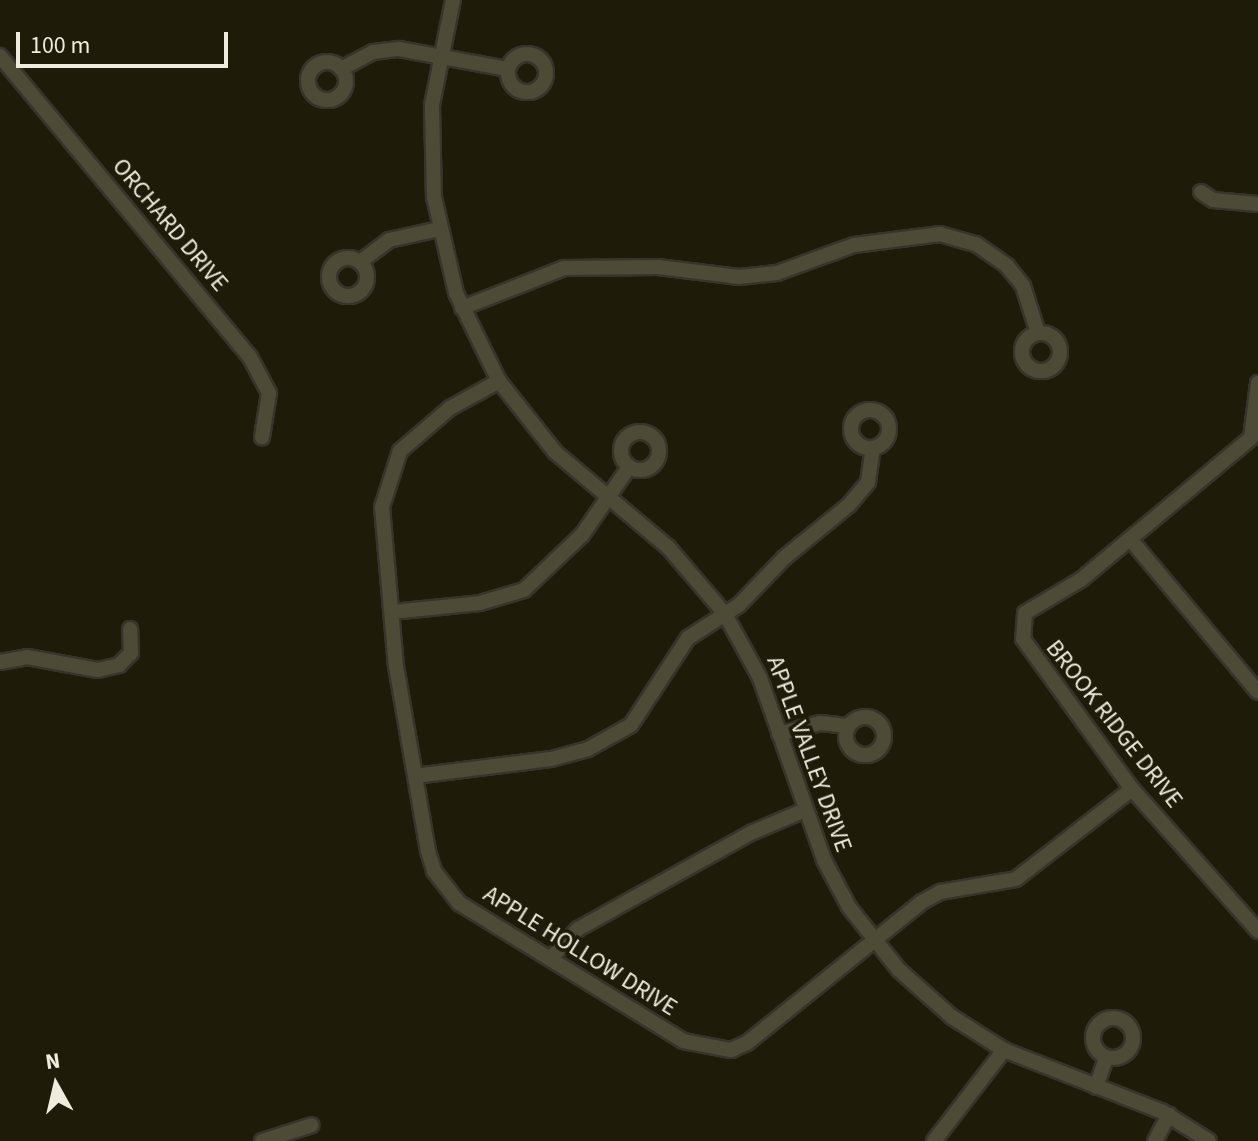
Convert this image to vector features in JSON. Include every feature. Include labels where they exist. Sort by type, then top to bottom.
[{"type":"street","name":"APPLE VALLEY DRIVE","points":[[453,0],[438,57],[430,148],[439,229],[462,308],[499,381],[541,437],[605,497],[676,554],[725,614],[760,678],[805,810],[838,888],[874,942],[935,1004],[1004,1050],[1169,1115],[1209,1141]]},
{"type":"street","points":[[341,69],[385,50],[508,69]]},
{"type":"street","name":"ORCHARD DRIVE","points":[[0,56],[250,357],[269,393],[262,437]]},
{"type":"street","points":[[1201,192],[1213,200],[1258,204]]},
{"type":"street","points":[[360,262],[377,245],[439,229]]},
{"type":"street","points":[[462,308],[564,268],[658,267],[739,277],[777,273],[854,245],[940,234],[976,244],[1007,266],[1023,286],[1038,333]]},
{"type":"street","name":"APPLE HOLLOW DRIVE","points":[[499,381],[450,408],[400,451],[391,468],[382,507],[392,612],[415,776],[434,871],[459,903],[683,1041],[731,1050],[747,1043],[940,892],[1016,879],[1029,872],[1132,789]]},
{"type":"street","name":"BROOK RIDGE DRIVE","points":[[1258,383],[1254,442],[1082,579],[1025,613],[1023,639],[1132,789],[1258,931]]},
{"type":"street","points":[[415,776],[588,749],[631,725],[688,638],[725,614],[849,505],[868,482],[873,448]]},
{"type":"street","points":[[392,612],[480,603],[524,590],[582,535],[605,497],[629,467]]},
{"type":"street","points":[[1130,539],[1258,692]]},
{"type":"street","points":[[0,662],[27,657],[98,670],[119,665],[131,653],[130,629]]},
{"type":"street","points":[[779,734],[820,723],[848,726]]},
{"type":"street","points":[[550,959],[589,923],[680,876],[707,855],[805,810]]},
{"type":"street","points":[[934,1141],[1004,1050]]},
{"type":"street","points":[[1096,1087],[1106,1058]]},
{"type":"street","points":[[1155,1141],[1169,1115]]},
{"type":"street","points":[[262,1141],[312,1125]]}]
